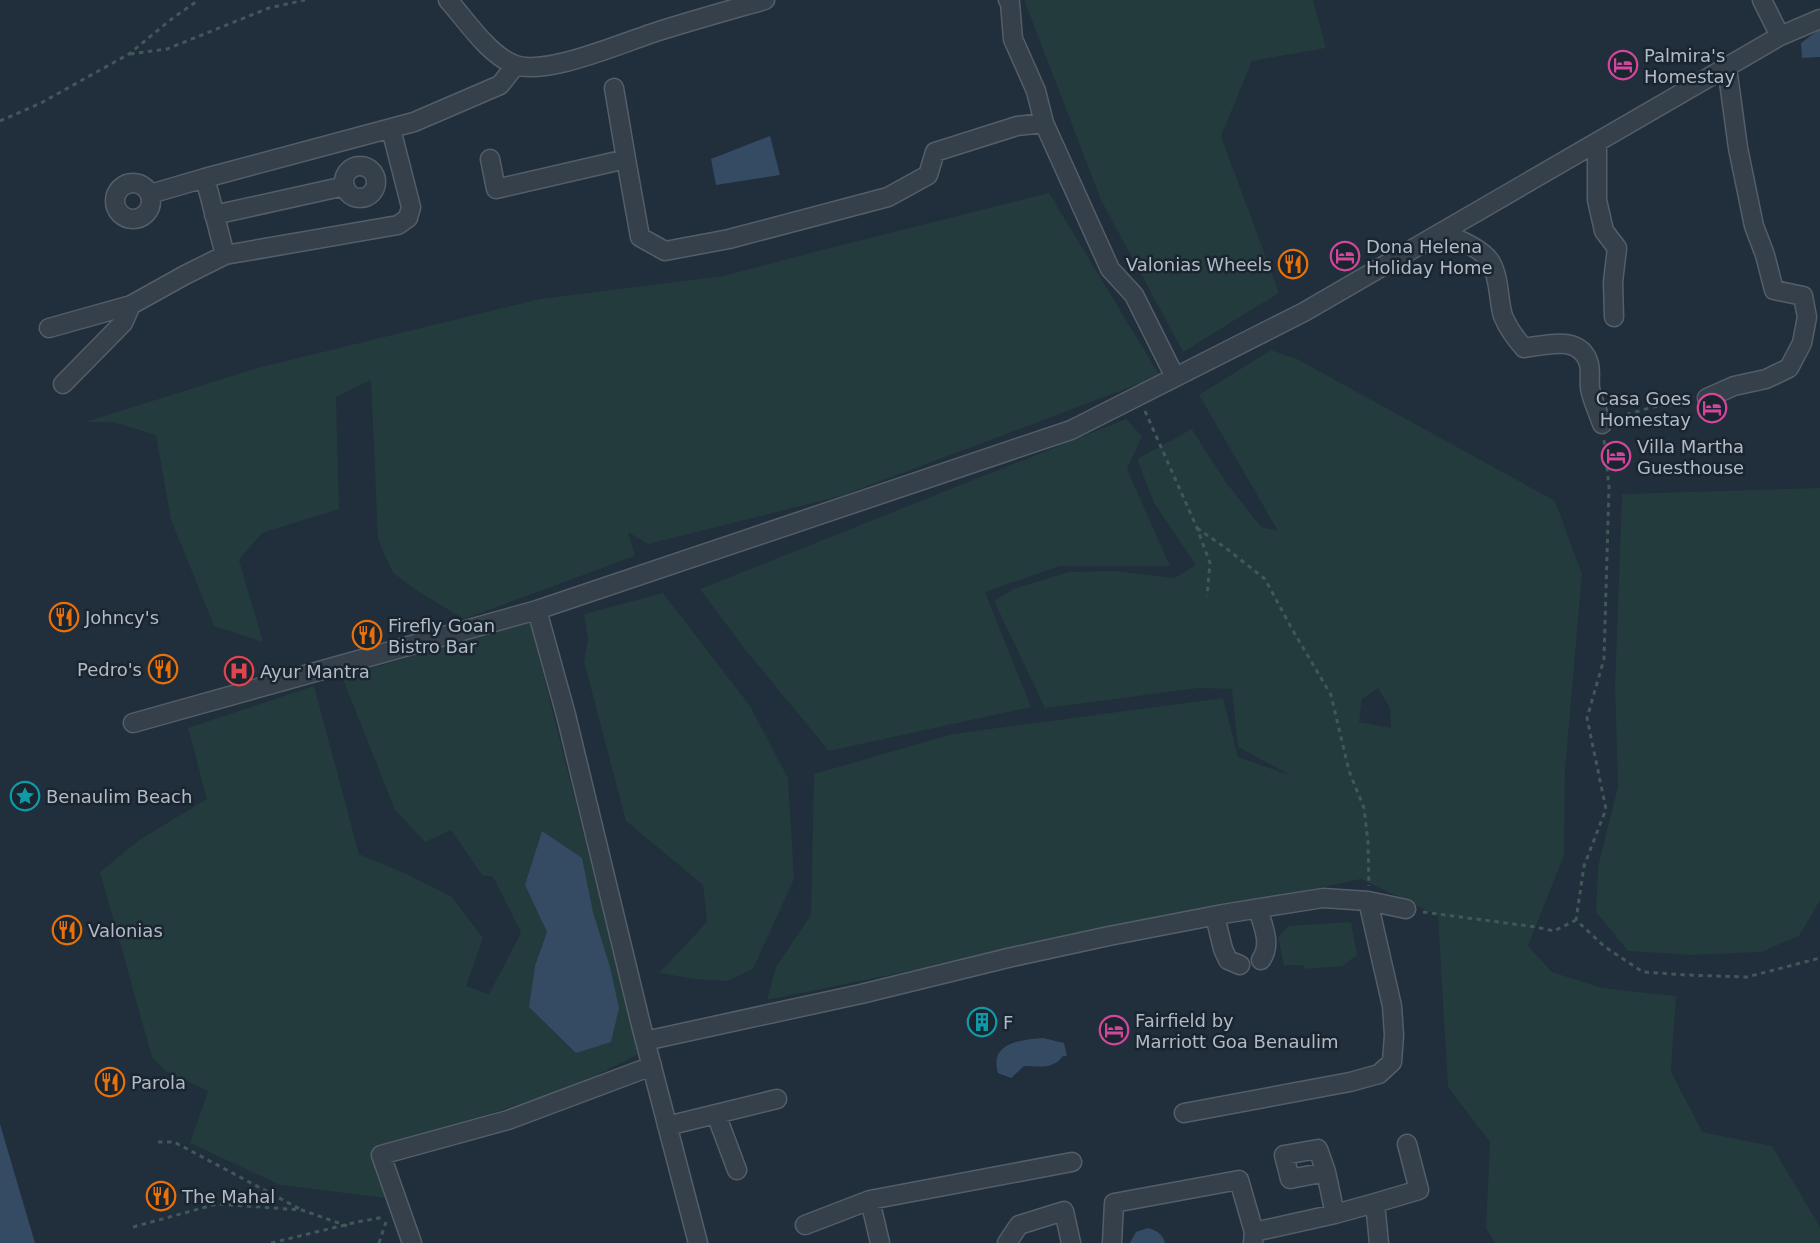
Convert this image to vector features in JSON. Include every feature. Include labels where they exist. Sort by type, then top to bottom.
[{"type":"street","points":[[448,0],[498,56],[515,66],[547,67],[658,31],[765,0]]},
{"type":"street","points":[[1008,0],[1013,39],[1035,91],[1044,123],[1110,269],[1134,295],[1175,377]]},
{"type":"street","points":[[1762,0],[1780,36]]},
{"type":"street","points":[[133,723],[537,610],[1071,430],[1304,312],[1780,36],[1820,19]]},
{"type":"street","points":[[150,194],[414,122],[500,85],[515,66]]},
{"type":"street","points":[[1707,398],[1734,386],[1766,380],[1789,368],[1802,343],[1807,318],[1803,296],[1774,290],[1765,255],[1754,226],[1738,148],[1727,67]]},
{"type":"street","points":[[614,88],[640,237],[665,251],[729,239],[888,197],[928,175],[935,152],[1017,126],[1044,123]]},
{"type":"street","points":[[49,328],[131,305],[225,255],[398,225],[408,218],[411,207],[392,129]]},
{"type":"street","points":[[1598,142],[1597,200],[1604,231],[1617,248],[1613,282],[1614,318]]},
{"type":"street","points":[[490,159],[496,189],[626,159]]},
{"type":"street","points":[[214,215],[345,186],[355,198],[366,197],[376,185],[374,175],[401,166]]},
{"type":"street","points":[[205,178],[225,255]]},
{"type":"street","points":[[1441,233],[1468,243],[1489,261],[1499,288],[1503,316],[1512,334],[1524,348],[1559,342],[1576,347],[1586,357],[1590,365],[1590,387],[1602,424]]},
{"type":"street","points":[[63,384],[123,323],[131,305]]},
{"type":"street","points":[[537,610],[566,715],[645,1041],[698,1243]]},
{"type":"street","points":[[645,1041],[861,994],[1023,954],[1215,916],[1323,898],[1368,901],[1406,909]]},
{"type":"street","points":[[1184,1113],[1350,1082],[1379,1074],[1392,1062],[1394,1035],[1392,1006],[1368,901]]},
{"type":"street","points":[[1258,909],[1267,945],[1266,952],[1260,960]]},
{"type":"street","points":[[1215,916],[1228,960],[1240,965]]},
{"type":"street","points":[[412,1243],[381,1155],[508,1120],[652,1066]]},
{"type":"street","points":[[667,1126],[777,1099]]},
{"type":"street","points":[[716,1114],[737,1170]]},
{"type":"street","points":[[1112,1243],[1114,1203],[1239,1180],[1254,1237],[1419,1190],[1407,1144]]},
{"type":"street","points":[[805,1225],[870,1200],[1072,1162]]},
{"type":"street","points":[[1326,1172],[1335,1214]]},
{"type":"street","points":[[870,1200],[880,1243]]},
{"type":"street","points":[[1375,1203],[1379,1243]]},
{"type":"street","points":[[1007,1243],[1019,1225],[1065,1211],[1071,1243]]},
{"type":"path","points":[[0,121],[41,103],[129,54],[198,0]]},
{"type":"path","points":[[129,54],[167,49],[269,8],[305,0]]},
{"type":"path","points":[[1139,396],[1210,563],[1207,596]]},
{"type":"path","points":[[1576,920],[1584,866],[1606,809],[1587,718],[1604,658],[1609,487],[1602,424],[1624,414],[1707,398]]},
{"type":"path","points":[[1197,528],[1265,579],[1331,695],[1348,771],[1364,808],[1369,861],[1368,901]]},
{"type":"path","points":[[1406,909],[1554,931],[1576,920]]},
{"type":"path","points":[[1576,920],[1605,947],[1642,972],[1747,977],[1820,958]]},
{"type":"path","points":[[158,1142],[174,1142],[302,1210],[347,1226]]},
{"type":"path","points":[[133,1227],[217,1204],[302,1210]]},
{"type":"path","points":[[272,1243],[388,1217],[379,1243]]},
{"type":"green space","points":[[1024,0],[1313,0],[1326,48],[1252,61],[1221,136],[1279,293],[1183,352],[1101,200]]},
{"type":"green space","points":[[1049,193],[1160,376],[841,496],[648,544],[628,532],[635,556],[464,619],[419,592],[393,573],[378,540],[371,380],[336,397],[339,509],[262,533],[239,560],[263,642],[214,626],[171,520],[156,435],[113,422],[85,422],[261,367],[540,299],[723,276]]},
{"type":"green space","points":[[1271,350],[1297,359],[1555,501],[1582,574],[1565,770],[1564,855],[1528,946],[1552,972],[1602,988],[1676,996],[1671,1071],[1702,1132],[1772,1146],[1820,1227],[1820,1243],[1495,1243],[1486,1229],[1490,1142],[1448,1087],[1438,916],[1361,879],[767,1000],[776,967],[811,915],[814,774],[953,734],[1223,698],[1238,757],[1292,776],[1238,747],[1232,689],[1199,688],[1045,708],[994,601],[1014,589],[1068,572],[1114,571],[1174,578],[1196,565],[1154,503],[1137,459],[1192,429],[1225,481],[1261,527],[1278,531],[1199,395]],"holes":[[[1378,688],[1390,708],[1391,728],[1359,722],[1362,699]]]},
{"type":"green space","points":[[1126,419],[1142,436],[1127,469],[1170,566],[1060,566],[985,592],[1031,707],[829,751],[747,652],[700,589]]},
{"type":"green space","points":[[1820,488],[1820,900],[1799,936],[1761,952],[1691,955],[1628,951],[1596,912],[1598,867],[1618,787],[1615,687],[1622,494]]},
{"type":"green space","points":[[663,593],[750,706],[788,778],[794,879],[753,969],[727,981],[659,973],[707,922],[703,885],[626,821],[584,662],[588,639],[584,614]]},
{"type":"green space","points":[[530,621],[639,1054],[581,1083],[445,1129],[374,1150],[385,1198],[280,1185],[190,1143],[208,1091],[167,1072],[152,1057],[100,872],[139,840],[207,799],[188,728],[314,686],[359,854],[409,875],[452,897],[483,938],[466,986],[489,994],[521,933],[493,877],[482,875],[451,830],[425,842],[395,810],[342,677]]},
{"type":"green space","points":[[1351,922],[1357,955],[1342,966],[1306,969],[1302,965],[1284,965],[1278,938],[1288,926]]},
{"type":"water","points":[[1820,29],[1820,57],[1802,58],[1801,43]]},
{"type":"water","points":[[770,136],[780,175],[716,185],[711,159]]},
{"type":"water","points":[[542,831],[582,858],[593,912],[610,967],[619,1008],[611,1042],[576,1053],[529,1007],[535,966],[547,932],[525,885]]},
{"type":"water","points":[[1043,1038],[1064,1043],[1067,1056],[1063,1056],[1050,1065],[1024,1066],[1011,1078],[998,1073],[996,1063],[1002,1049],[1017,1042]]},
{"type":"water","points":[[0,1124],[35,1243],[0,1243]]},
{"type":"water","points":[[1148,1228],[1159,1233],[1165,1243],[1130,1243],[1136,1232]]},
{"type":"place","name":"Palmira's Homestay","points":[[1623,65]]},
{"type":"place","name":"Dona Helena Holiday Home","points":[[1345,256]]},
{"type":"place","name":"Valonias Wheels","points":[[1293,264]]},
{"type":"place","name":"Casa Goes Homestay","points":[[1712,408]]},
{"type":"place","name":"Villa Martha Guesthouse","points":[[1616,456]]},
{"type":"place","name":"Johncy's","points":[[64,617]]},
{"type":"place","name":"Firefly Goan Bistro Bar","points":[[367,635]]},
{"type":"place","name":"Pedro's","points":[[163,669]]},
{"type":"place","name":"Ayur Mantra","points":[[239,671]]},
{"type":"place","name":"Benaulim Beach","points":[[25,796]]},
{"type":"place","name":"Valonias","points":[[67,930]]},
{"type":"place","name":"F","points":[[982,1022]]},
{"type":"place","name":"Fairfield by Marriott Goa Benaulim","points":[[1114,1030]]},
{"type":"place","name":"Parola","points":[[110,1082]]},
{"type":"place","name":"The Mahal","points":[[161,1196]]}]
